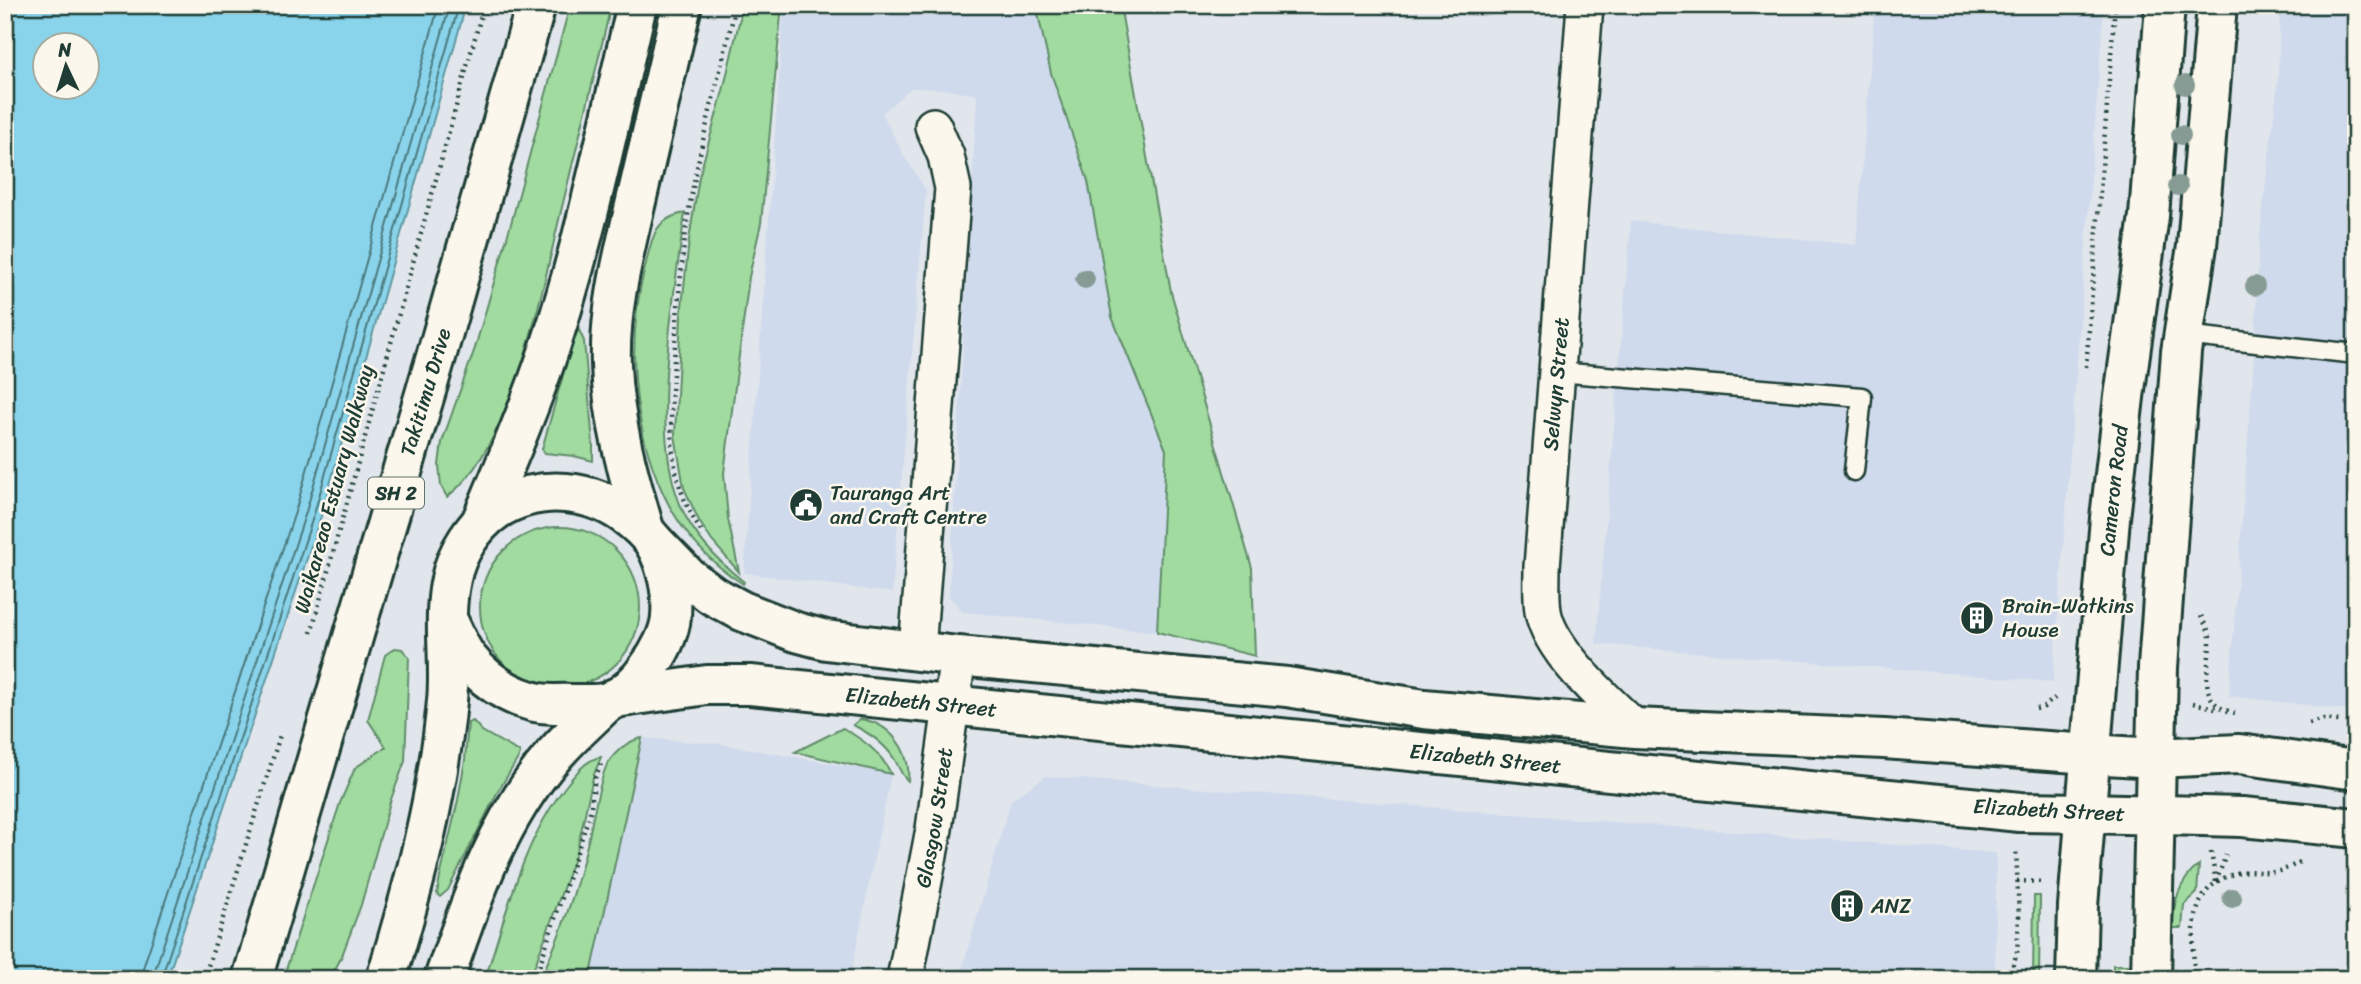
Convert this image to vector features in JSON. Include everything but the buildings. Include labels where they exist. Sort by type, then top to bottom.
[{"type":"main road","name":"Takitimu Drive","points":[[252,979],[436,357],[536,5]]},
{"type":"main road","points":[[386,979],[412,892],[433,804],[448,700],[451,579],[459,555],[481,522],[551,345],[575,262],[637,5]]},
{"type":"main road","points":[[444,979],[469,905],[492,852],[531,784],[554,754],[611,700],[638,682],[658,655],[671,616],[662,558],[649,537],[625,464],[616,421],[611,336],[618,282],[682,5]]},
{"type":"main road","name":"Cameron Road","points":[[2076,979],[2078,906],[2110,518],[2149,216],[2165,5]]},
{"type":"main road","points":[[2151,979],[2159,653],[2184,335],[2197,246],[2217,5]]},
{"type":"main road","points":[[481,522],[513,500],[560,492],[579,494],[601,501],[624,513],[649,537]]},
{"type":"main road","name":"Elizabeth Street","points":[[649,537],[688,577],[742,611],[796,632],[826,640],[958,656],[1287,687],[1424,709],[1635,728],[1884,739],[2156,758],[2239,754],[2356,770]]},
{"type":"main road","points":[[449,623],[468,660],[491,681],[518,697],[548,704],[611,700]]},
{"type":"main road","name":"Elizabeth Street","points":[[611,700],[707,685],[750,685],[2007,811],[2242,817],[2356,828]]},
{"type":"street","name":"Selwyn Street","points":[[1585,5],[1542,568],[1543,613],[1553,636],[1585,681],[1635,728]]},
{"type":"street","points":[[917,650],[953,188],[946,156],[933,126]]},
{"type":"street","name":"Glasgow Street","points":[[905,979],[934,829],[958,656]]},
{"type":"lane","points":[[2184,335],[2356,354]]},
{"type":"lane","points":[[1557,372],[1862,397],[1854,471]]},
{"type":"path","name":"Waikareao Estuary Walkway","points":[[309,641],[484,5]]},
{"type":"path","points":[[708,541],[687,510],[677,480],[670,421],[682,262],[693,188],[736,5]]},
{"type":"path","points":[[2200,614],[2210,635],[2206,681],[2210,696],[2221,710]]},
{"type":"path","points":[[2032,632],[2069,636]]},
{"type":"path","points":[[2192,703],[2244,716]]},
{"type":"path","points":[[204,979],[285,719]]},
{"type":"path","points":[[2300,724],[2324,719],[2339,721]]},
{"type":"path","points":[[535,979],[590,813],[595,778],[604,757]]},
{"type":"path","points":[[2008,979],[2017,953],[2017,840]]},
{"type":"path","points":[[2216,883],[2227,854]]},
{"type":"path","points":[[2211,859],[2216,883]]},
{"type":"path","points":[[2194,979],[2195,915],[2207,889],[2244,872],[2276,872]]},
{"type":"path","points":[[2017,881],[2041,881]]},
{"type":"shaded area","points":[[784,5],[1036,5],[1051,73],[1088,181],[1112,317],[1166,450],[1157,632],[963,612],[949,596],[977,95],[942,89],[911,88],[882,113],[926,190],[892,593],[744,573]]},
{"type":"shaded area","points":[[1875,5],[2104,5],[2053,682],[1596,644],[1631,221],[1856,245]]},
{"type":"shaded area","points":[[2280,5],[2356,5],[2356,711],[2229,696],[2255,343],[2259,242],[2278,80]]},
{"type":"shaded area","points":[[642,738],[722,744],[891,774],[850,979],[590,979]]},
{"type":"shaded area","points":[[1046,776],[1996,853],[1995,979],[959,979],[1011,800]]},
{"type":"green space","points":[[570,5],[611,5],[546,276],[523,361],[491,441],[471,473],[447,497],[441,486],[439,465],[442,442],[475,348]]},
{"type":"green space","points":[[743,5],[782,5],[761,223],[749,277],[724,473],[728,519],[739,572],[712,541],[699,521],[684,488],[675,435],[681,316],[689,240],[699,177]]},
{"type":"green space","points":[[1036,5],[1120,5],[1171,292],[1252,568],[1255,656],[1157,632],[1166,450],[1112,317],[1088,181],[1051,73]]},
{"type":"green space","points":[[685,213],[670,323],[665,404],[672,478],[682,509],[694,530],[743,584],[718,566],[696,544],[670,507],[652,466],[638,409],[634,350],[640,292],[648,254],[656,230],[661,224]]},
{"type":"green space","points":[[579,330],[584,341],[593,461],[545,453],[542,449],[574,336]]},
{"type":"green space","points":[[560,527],[590,533],[616,551],[634,577],[640,607],[634,637],[616,663],[590,681],[560,687],[530,681],[504,663],[486,637],[480,607],[486,577],[504,551],[530,533]]},
{"type":"green space","points":[[395,648],[402,649],[409,657],[405,761],[390,802],[361,905],[330,979],[283,979],[340,803],[355,768],[386,747],[368,720],[385,655]]},
{"type":"green space","points":[[860,719],[881,726],[896,740],[906,759],[908,781],[885,747],[853,725]]},
{"type":"green space","points":[[473,721],[482,731],[520,755],[497,793],[448,890],[440,897],[437,894],[458,800],[468,723]]},
{"type":"green space","points":[[843,728],[877,753],[891,774],[795,752]]},
{"type":"green space","points":[[642,738],[590,979],[540,979],[574,894],[605,769],[623,747]]},
{"type":"green space","points":[[601,757],[593,777],[577,850],[530,979],[485,979],[509,902],[539,828],[568,783],[587,763]]},
{"type":"green space","points":[[2199,865],[2197,893],[2184,905],[2182,928],[2172,928],[2178,893],[2186,878]]},
{"type":"green space","points":[[2034,896],[2040,896],[2039,979],[2033,979]]},
{"type":"green space","points":[[2113,965],[2130,965],[2130,979],[2113,979]]},
{"type":"water","points":[[5,5],[466,5],[321,516],[167,979],[5,979]]},
{"type":"place","name":"Tauranga Art and Craft Centre","points":[[806,505]]},
{"type":"place","name":"Brain-Watkins House","points":[[1977,618]]},
{"type":"place","name":"ANZ","points":[[1847,906]]}]
